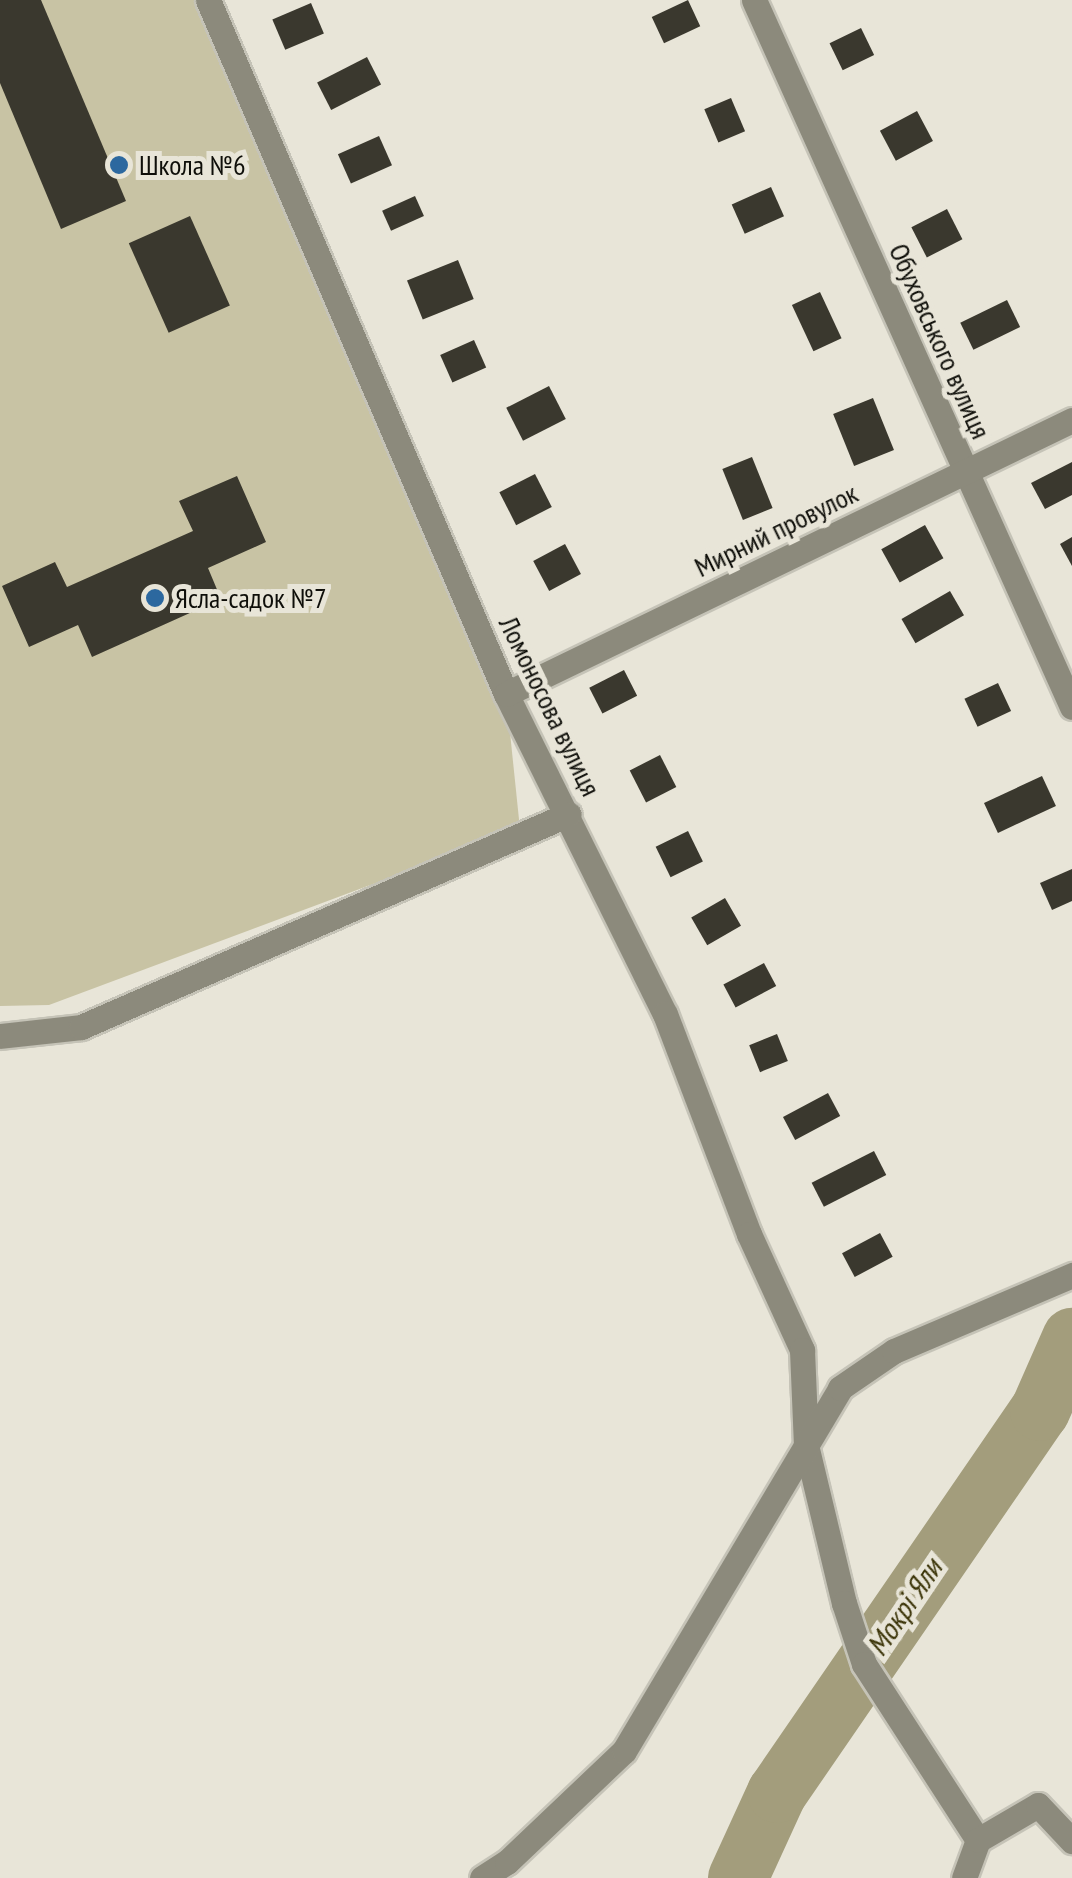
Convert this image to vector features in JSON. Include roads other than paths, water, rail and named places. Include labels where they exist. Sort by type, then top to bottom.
[{"type":"street","name":"Ломоносова вулиця","points":[[208,0],[506,694],[666,1014],[749,1234],[802,1350],[806,1444],[844,1603],[864,1664],[978,1840]]},
{"type":"street","name":"Обуховського вулиця","points":[[754,0],[1072,706]]},
{"type":"street","name":"Мирний провулок","points":[[506,694],[1072,420]]},
{"type":"street","points":[[0,1036],[81,1026],[569,814]]},
{"type":"street","points":[[482,1878],[507,1862],[624,1751],[840,1388],[894,1351],[1072,1274]]},
{"type":"street","points":[[964,1878],[978,1840],[1038,1805],[1072,1841]]},
{"type":"waterway","name":"Мокрі Яли","points":[[738,1878],[777,1793],[1040,1411],[1072,1338]]},
{"type":"place","name":"Школа №6","points":[[119,165]]},
{"type":"place","name":"Ясла-садок №7","points":[[155,598]]}]
